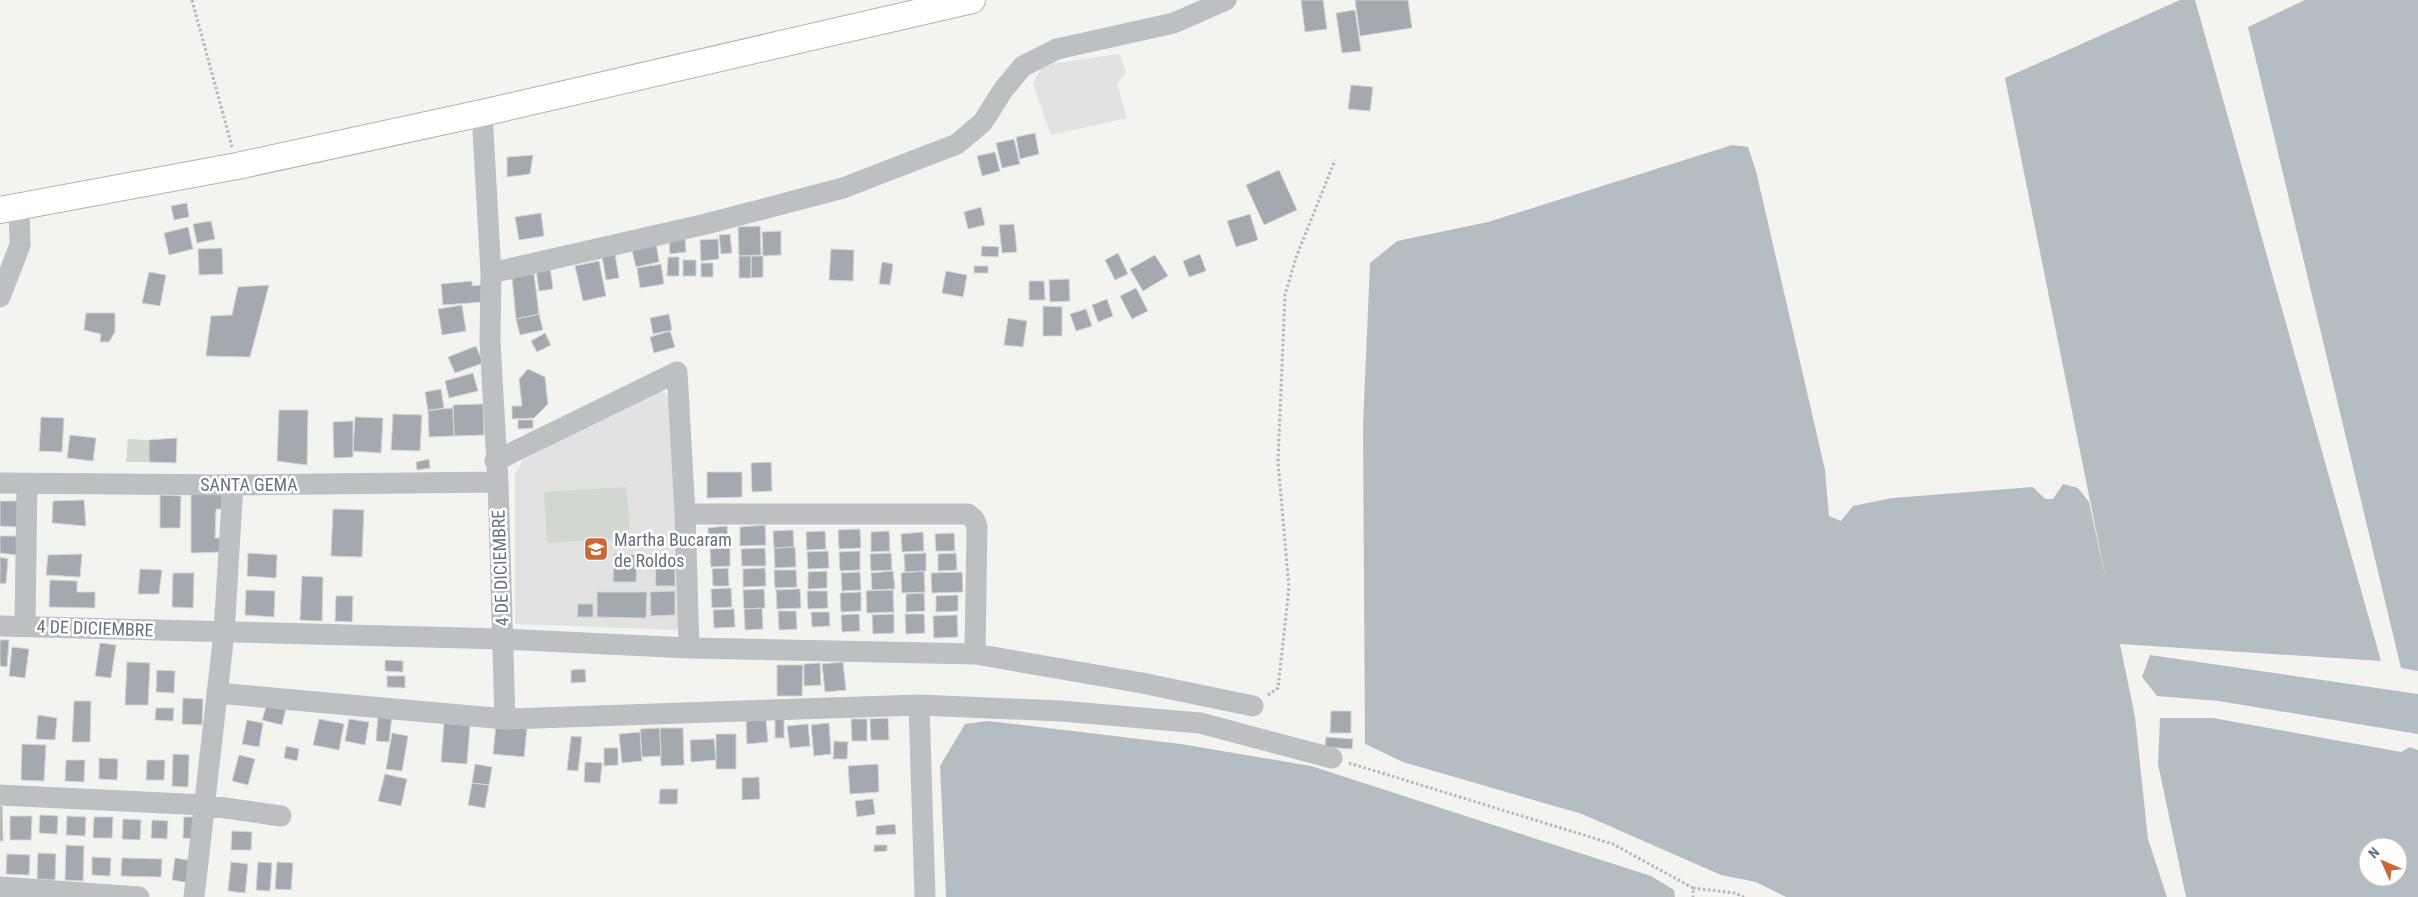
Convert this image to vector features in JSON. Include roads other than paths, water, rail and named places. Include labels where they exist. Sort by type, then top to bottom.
[{"type":"main road","points":[[10,207],[236,166],[482,114],[972,0]]},
{"type":"street","points":[[491,273],[706,224],[843,188],[957,144],[984,122],[1022,66],[1057,49],[1174,23],[1226,0]]},
{"type":"street","name":"4 DE DICIEMBRE","points":[[0,626],[26,625],[224,633],[503,639],[498,482],[495,461],[490,342],[491,273],[482,114]]},
{"type":"street","points":[[0,297],[20,245],[10,207]]},
{"type":"street","points":[[495,461],[677,372],[685,514],[689,648]]},
{"type":"street","points":[[26,625],[27,482]]},
{"type":"street","name":"SANTA GEMA","points":[[0,483],[233,485],[498,482]]},
{"type":"street","points":[[194,897],[224,633],[233,485]]},
{"type":"street","points":[[685,514],[968,514],[974,519],[977,526],[975,654]]},
{"type":"street","points":[[505,719],[503,639],[689,648],[975,654],[1142,683],[1253,706]]},
{"type":"street","points":[[217,693],[505,719],[919,705],[1060,711],[1200,723],[1332,758]]},
{"type":"street","points":[[919,705],[925,897]]},
{"type":"street","points":[[0,795],[204,805],[282,816]]},
{"type":"street","points":[[0,887],[139,897]]},
{"type":"place","name":"Martha Bucaram de Roldos","points":[[596,549]]}]
